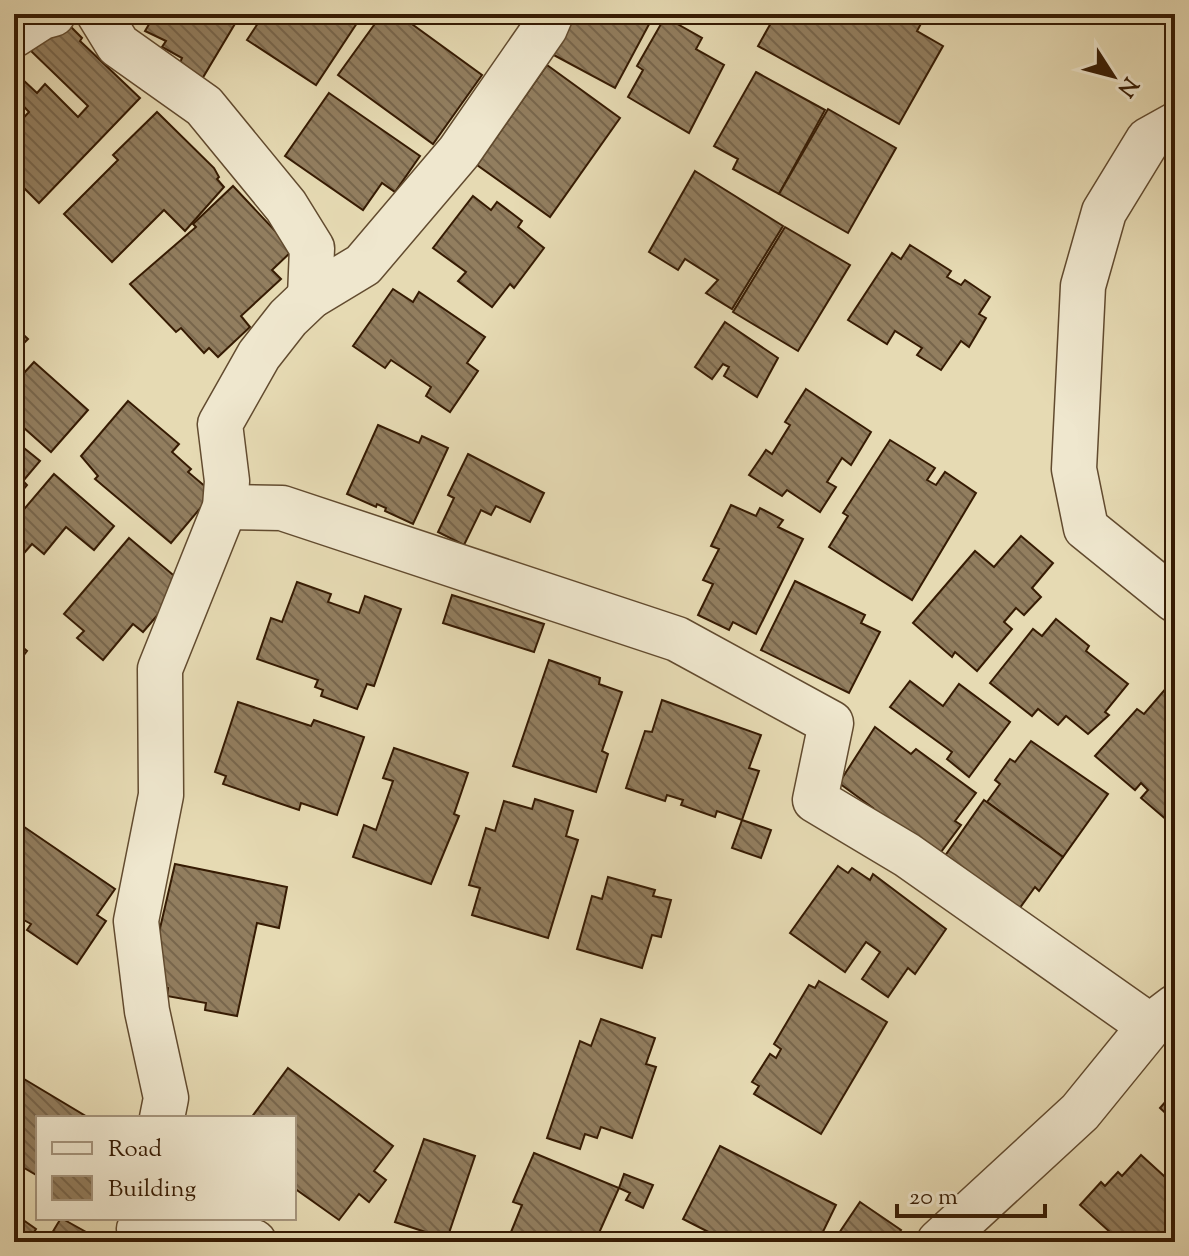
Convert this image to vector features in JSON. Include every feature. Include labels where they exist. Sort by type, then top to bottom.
[{"type":"street","points":[[14,35],[42,17],[53,14]]},
{"type":"street","points":[[99,14],[118,45],[204,106],[286,206],[312,248],[310,297]]},
{"type":"street","points":[[162,1116],[166,1098],[147,1011],[136,921],[161,795],[160,669],[225,507],[227,481],[220,424],[259,355],[288,318],[310,297],[363,265],[459,152],[545,28],[551,14]]},
{"type":"street","points":[[1175,125],[1148,140],[1104,212],[1083,286],[1074,469],[1086,528],[1175,600]]},
{"type":"street","points":[[225,507],[282,508],[677,639],[831,723],[815,800],[1162,1016],[1080,1112],[939,1242]]},
{"type":"street","points":[[140,1230],[225,1234],[254,1242]]},
{"type":"building","points":[[155,14],[234,14],[239,17],[202,79],[179,65],[182,58],[162,47],[166,41],[145,31]]},
{"type":"building","points":[[264,14],[363,14],[316,85],[247,40]]},
{"type":"building","points":[[382,14],[398,14],[482,75],[433,144],[338,75]]},
{"type":"building","points":[[571,14],[654,15],[615,88],[550,53]]},
{"type":"building","points":[[776,14],[912,14],[923,20],[917,31],[943,46],[899,124],[758,46]]},
{"type":"building","points":[[665,17],[702,38],[696,49],[724,65],[689,133],[628,97],[643,70],[637,66]]},
{"type":"building","points":[[62,18],[82,38],[80,41],[140,98],[39,203],[14,178],[14,128],[29,112],[14,96],[14,88],[22,79],[37,93],[45,84],[78,117],[88,106],[31,51]]},
{"type":"building","points":[[547,65],[620,118],[550,217],[477,165]]},
{"type":"building","points":[[756,72],[825,110],[779,194],[733,169],[738,159],[714,146]]},
{"type":"building","points":[[329,93],[420,156],[395,192],[382,183],[363,210],[285,156]]},
{"type":"building","points":[[828,109],[896,148],[848,233],[779,194]]},
{"type":"building","points":[[157,112],[214,168],[219,177],[217,179],[224,187],[185,231],[164,210],[112,262],[64,214],[118,160],[113,155]]},
{"type":"building","points":[[695,171],[783,226],[732,309],[706,293],[718,280],[685,259],[678,270],[649,252]]},
{"type":"building","points":[[233,186],[293,250],[272,270],[281,279],[241,316],[250,327],[218,357],[209,348],[204,353],[181,328],[176,332],[130,284],[196,227],[193,224]]},
{"type":"building","points":[[473,196],[491,210],[497,202],[522,221],[518,227],[544,248],[514,288],[510,284],[492,307],[458,281],[466,272],[433,248]]},
{"type":"building","points":[[785,227],[850,265],[798,351],[733,312]]},
{"type":"building","points":[[910,245],[951,271],[947,277],[961,285],[965,280],[990,297],[979,314],[986,318],[969,347],[961,341],[941,370],[917,355],[922,348],[895,331],[887,344],[848,320],[892,253],[901,259]]},
{"type":"building","points":[[393,289],[413,302],[419,292],[485,337],[467,363],[478,371],[450,412],[426,396],[431,387],[391,360],[385,368],[353,346]]},
{"type":"building","points":[[725,322],[778,358],[757,397],[724,376],[729,367],[723,364],[712,379],[695,367]]},
{"type":"building","points":[[14,326],[28,339],[16,351],[14,349]]},
{"type":"building","points":[[34,362],[88,410],[51,452],[14,419],[14,384]]},
{"type":"building","points":[[806,389],[871,432],[851,465],[842,458],[827,482],[836,487],[820,512],[787,490],[782,496],[749,475],[766,450],[772,454],[790,425],[785,422]]},
{"type":"building","points":[[128,401],[179,444],[172,452],[191,469],[188,472],[213,493],[171,543],[95,479],[98,476],[81,456]]},
{"type":"building","points":[[378,425],[419,443],[422,436],[448,448],[413,524],[385,511],[386,508],[377,504],[376,507],[347,494]]},
{"type":"building","points":[[14,440],[40,461],[23,481],[27,485],[14,501]]},
{"type":"building","points":[[890,440],[935,468],[927,480],[936,485],[945,472],[976,493],[912,600],[829,547],[848,516],[843,513]]},
{"type":"building","points":[[468,454],[544,493],[530,522],[496,506],[491,515],[481,510],[464,545],[438,532],[454,498],[448,495]]},
{"type":"building","points":[[54,474],[114,526],[94,550],[66,527],[44,554],[32,544],[18,560],[14,556],[14,521]]},
{"type":"building","points":[[731,505],[756,516],[760,508],[783,520],[778,527],[803,539],[756,634],[733,622],[729,630],[698,615],[713,584],[703,580],[719,549],[711,546]]},
{"type":"building","points":[[1021,536],[1053,563],[1032,588],[1041,597],[1024,615],[1016,608],[1004,622],[1012,629],[977,671],[955,652],[952,657],[913,623],[975,551],[994,567]]},
{"type":"building","points":[[129,538],[184,584],[143,632],[133,624],[103,660],[77,638],[84,631],[64,614]]},
{"type":"building","points":[[795,581],[865,615],[861,623],[880,632],[849,693],[761,650]]},
{"type":"building","points":[[297,582],[331,594],[328,602],[359,613],[365,596],[401,609],[374,686],[367,684],[357,709],[321,696],[323,690],[315,687],[318,680],[257,659],[271,618],[282,622]]},
{"type":"building","points":[[452,595],[544,624],[534,652],[443,623]]},
{"type":"building","points":[[1056,619],[1089,646],[1086,651],[1128,684],[1105,712],[1109,715],[1088,734],[1066,716],[1058,725],[1038,709],[1032,716],[990,683],[1033,629],[1042,636]]},
{"type":"building","points":[[14,640],[27,651],[14,668]]},
{"type":"building","points":[[549,660],[600,678],[599,684],[622,692],[602,751],[608,754],[596,792],[513,766]]},
{"type":"building","points":[[1174,679],[1175,827],[1141,798],[1148,790],[1141,783],[1135,790],[1095,756],[1137,709],[1144,714]]},
{"type":"building","points":[[910,681],[943,706],[959,684],[1010,722],[969,777],[947,759],[952,752],[890,707]]},
{"type":"building","points":[[662,700],[761,735],[749,768],[759,771],[742,820],[717,811],[715,817],[681,805],[683,800],[667,795],[665,801],[626,788],[645,731],[652,732]]},
{"type":"building","points":[[238,702],[311,726],[314,720],[364,737],[337,815],[301,803],[299,810],[223,784],[226,776],[215,772]]},
{"type":"building","points":[[875,727],[911,754],[916,749],[976,793],[955,821],[961,825],[935,860],[870,813],[873,808],[839,783]]},
{"type":"building","points":[[1031,741],[1108,794],[1063,857],[987,802],[1000,784],[995,780],[1010,759],[1015,762]]},
{"type":"building","points":[[394,748],[468,773],[454,814],[459,816],[431,884],[353,857],[364,825],[376,830],[393,781],[383,778]]},
{"type":"building","points":[[535,799],[573,811],[566,836],[578,840],[548,938],[472,915],[480,888],[469,885],[486,828],[495,831],[504,801],[532,809]]},
{"type":"building","points":[[984,800],[1063,857],[1039,891],[1035,887],[1014,916],[940,863]]},
{"type":"building","points":[[14,820],[115,889],[97,915],[106,921],[77,964],[27,930],[31,924],[22,919],[19,924],[14,921]]},
{"type":"building","points":[[742,820],[771,830],[761,858],[732,848]]},
{"type":"building","points":[[175,864],[287,887],[279,928],[257,923],[237,1016],[205,1010],[206,1003],[167,996],[168,988],[147,984]]},
{"type":"building","points":[[838,866],[848,873],[852,868],[870,880],[873,874],[946,929],[915,974],[908,968],[888,997],[862,979],[880,952],[866,942],[845,972],[790,933]]},
{"type":"building","points":[[608,877],[655,890],[653,896],[671,900],[661,937],[652,935],[642,968],[577,949],[592,896],[602,899]]},
{"type":"building","points":[[819,981],[887,1022],[821,1134],[754,1094],[759,1086],[752,1082],[770,1054],[776,1058],[781,1049],[774,1044],[809,985],[815,988]]},
{"type":"building","points":[[601,1019],[655,1038],[646,1064],[656,1067],[632,1138],[601,1127],[597,1138],[585,1134],[580,1149],[547,1138],[580,1041],[591,1046]]},
{"type":"building","points":[[288,1068],[393,1146],[374,1171],[386,1180],[369,1202],[359,1194],[339,1220],[296,1189],[296,1116],[252,1116]]},
{"type":"building","points":[[14,1073],[86,1116],[36,1116],[36,1175],[14,1162]]},
{"type":"building","points":[[1175,1091],[1175,1122],[1160,1108]]},
{"type":"building","points":[[424,1139],[475,1156],[447,1239],[395,1222]]},
{"type":"building","points":[[720,1146],[836,1205],[818,1242],[728,1242],[683,1219]]},
{"type":"building","points":[[534,1153],[619,1188],[595,1242],[507,1242],[522,1205],[513,1202]]},
{"type":"building","points":[[1141,1155],[1175,1186],[1175,1226],[1161,1242],[1121,1242],[1080,1205],[1101,1182],[1105,1186],[1118,1172],[1122,1176]]},
{"type":"building","points":[[624,1174],[653,1185],[643,1208],[626,1200],[630,1193],[619,1188]]},
{"type":"building","points":[[860,1202],[901,1230],[893,1242],[833,1242]]},
{"type":"building","points":[[14,1206],[23,1211],[19,1217],[36,1229],[28,1242],[14,1242]]},
{"type":"building","points":[[60,1220],[65,1220],[104,1242],[54,1242],[49,1238]]}]
